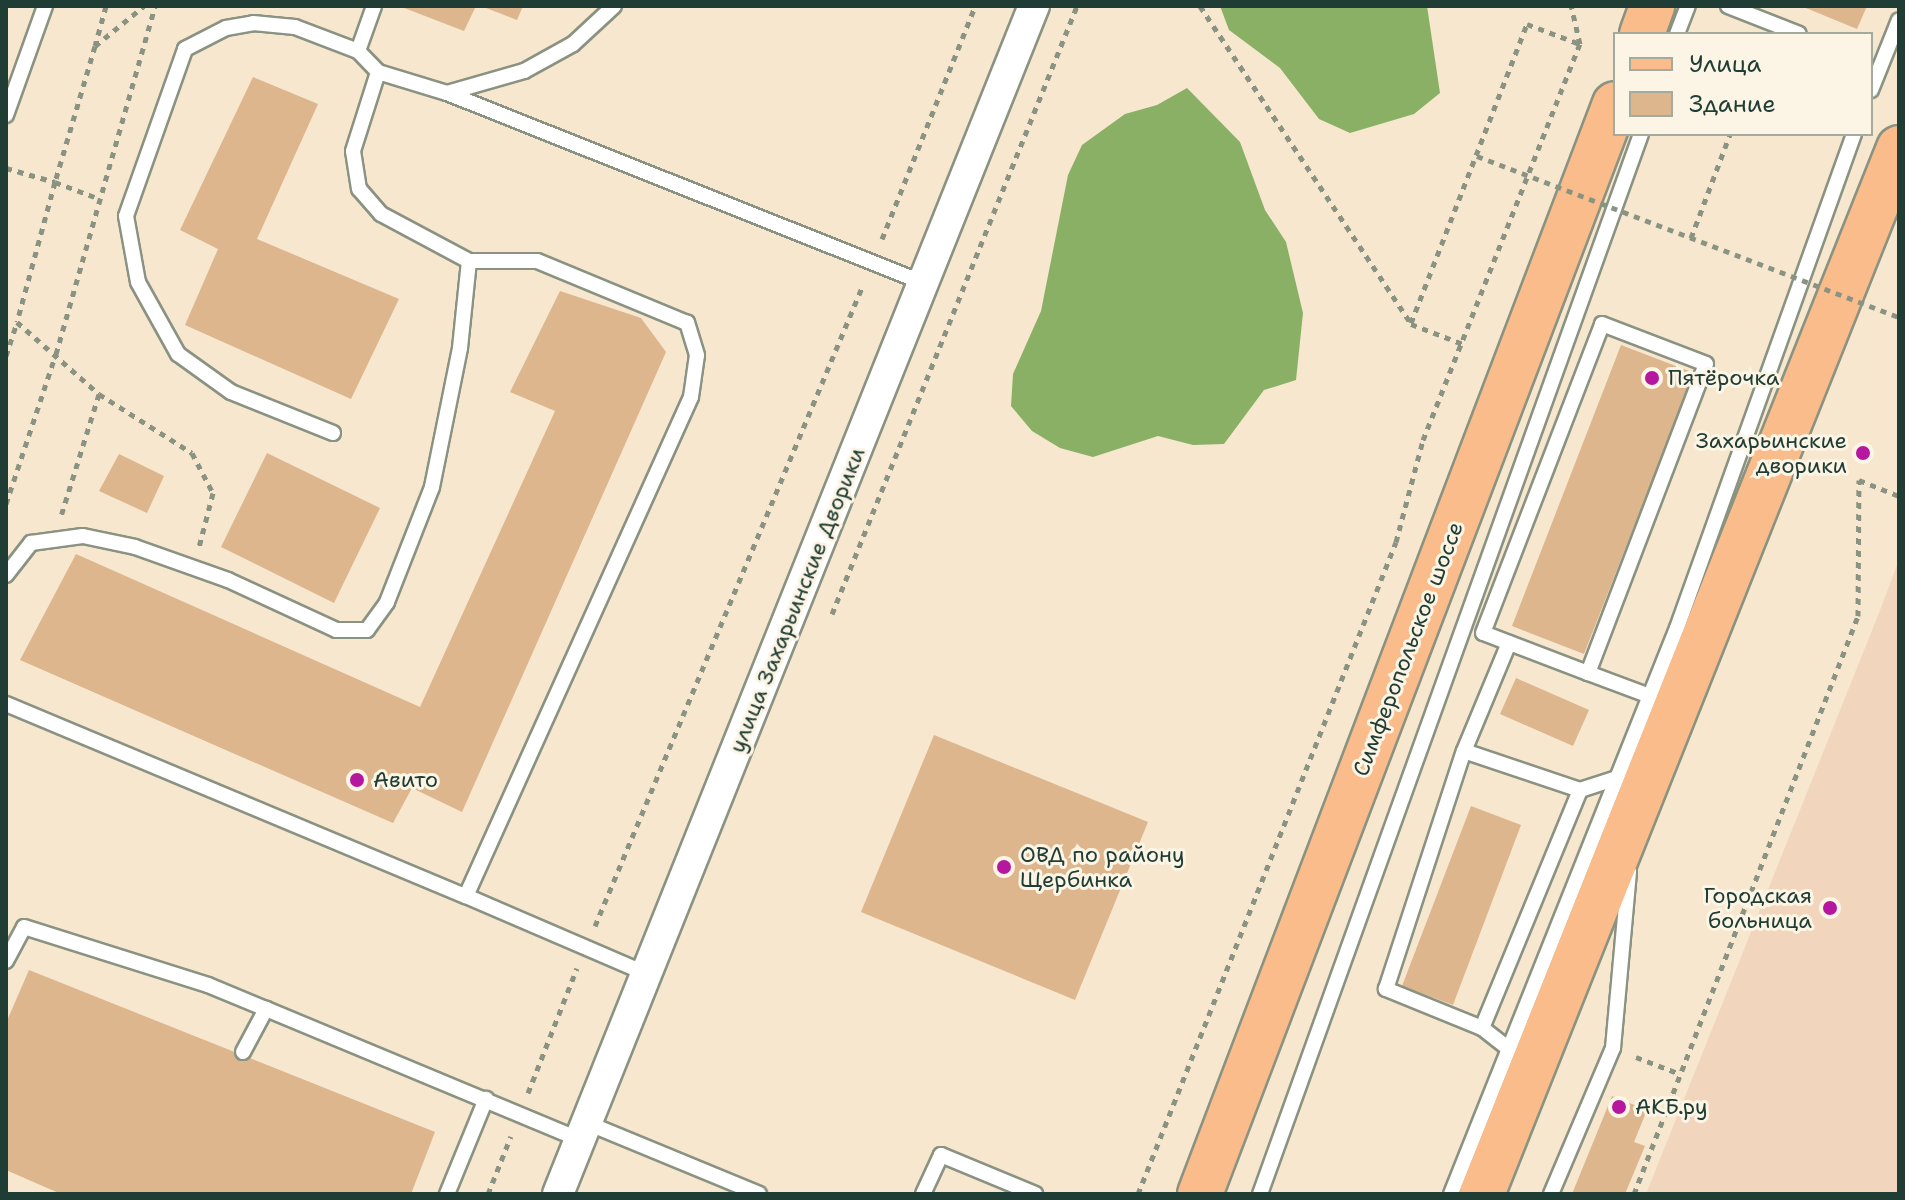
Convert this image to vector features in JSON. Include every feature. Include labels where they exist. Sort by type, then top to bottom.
[{"type":"main road","points":[[1643,32],[1652,6]]},
{"type":"main road","name":"Симферопольское шоссе","points":[[1200,1194],[1613,109]]},
{"type":"main road","points":[[1482,1194],[1626,797],[1899,148]]},
{"type":"street","name":"улица Захарьинские Дворики","points":[[558,1194],[1034,6]]},
{"type":"lane","points":[[6,115],[45,6]]},
{"type":"lane","points":[[358,51],[374,6]]},
{"type":"lane","points":[[447,93],[524,71],[573,44],[614,6]]},
{"type":"lane","points":[[1678,32],[1688,6]]},
{"type":"lane","points":[[1728,6],[1794,32]]},
{"type":"lane","points":[[1876,65],[1899,20]]},
{"type":"lane","points":[[333,433],[231,392],[178,354],[138,282],[126,216],[185,49],[226,28],[253,23],[295,27],[358,51],[378,72],[447,93],[873,260],[924,283]]},
{"type":"lane","points":[[378,72],[353,151],[359,189],[381,214],[469,261],[537,261],[687,323],[697,355],[691,397],[466,896]]},
{"type":"lane","points":[[1260,1194],[1640,136]]},
{"type":"lane","points":[[1551,1194],[1613,1048],[1626,797],[1650,696],[1853,136]]},
{"type":"lane","points":[[6,575],[31,543],[83,536],[228,580],[336,630],[367,630],[387,602],[432,487],[460,348],[469,261]]},
{"type":"lane","points":[[1588,673],[1706,364],[1602,324],[1483,633],[1588,673],[1650,696]]},
{"type":"lane","points":[[1509,643],[1464,751],[1386,989],[1482,1028],[1509,1049]]},
{"type":"lane","points":[[6,704],[647,974]]},
{"type":"lane","points":[[1464,751],[1580,790],[1626,797]]},
{"type":"lane","points":[[1482,1028],[1580,790]]},
{"type":"lane","points":[[1451,1194],[1509,1049],[1626,797]]},
{"type":"lane","points":[[6,961],[24,927],[208,985],[520,1113],[584,1131],[759,1194]]},
{"type":"lane","points":[[243,1052],[266,1009]]},
{"type":"lane","points":[[447,1194],[486,1099]]},
{"type":"lane","points":[[923,1194],[941,1155],[1035,1194]]},
{"type":"path","points":[[6,356],[106,6]]},
{"type":"path","points":[[95,46],[144,6]]},
{"type":"path","points":[[6,504],[56,354],[155,6]]},
{"type":"path","points":[[488,1194],[585,949],[873,260],[975,6]]},
{"type":"path","points":[[832,614],[1077,6]]},
{"type":"path","points":[[1200,6],[1411,324],[1463,344]]},
{"type":"path","points":[[1138,1194],[1396,542],[1423,440],[1580,44],[1571,6]]},
{"type":"path","points":[[1411,324],[1527,24],[1580,44]]},
{"type":"path","points":[[1691,238],[1729,136]]},
{"type":"path","points":[[1477,156],[1899,317]]},
{"type":"path","points":[[6,168],[99,198],[126,216]]},
{"type":"path","points":[[17,322],[99,394],[192,453],[213,493],[198,551],[182,547]]},
{"type":"path","points":[[75,524],[60,520],[99,394]]},
{"type":"path","points":[[1634,1194],[1858,616],[1859,480],[1899,496]]},
{"type":"path","points":[[1647,1061],[1680,1074]]},
{"type":"shaded area","name":"Городская больница","points":[[1899,560],[1899,1194],[1646,1194],[1879,613]]},
{"type":"green space","points":[[1220,6],[1427,6],[1440,93],[1414,114],[1350,133],[1319,119],[1280,68],[1229,30]]},
{"type":"green space","points":[[1187,88],[1240,142],[1265,210],[1286,242],[1303,313],[1296,380],[1264,390],[1224,444],[1193,445],[1158,436],[1093,457],[1060,448],[1032,431],[1011,406],[1013,374],[1041,311],[1068,175],[1082,145],[1125,114],[1157,105]]},
{"type":"building","points":[[399,6],[476,6],[464,31]]},
{"type":"building","points":[[481,6],[523,6],[517,20]]},
{"type":"building","points":[[1801,6],[1867,6],[1857,29]]},
{"type":"building","points":[[253,77],[318,104],[257,239],[399,299],[351,399],[185,325],[218,249],[180,230]]},
{"type":"building","points":[[560,291],[641,318],[666,352],[462,812],[412,788],[393,823],[20,660],[76,554],[420,707],[555,411],[510,392]]},
{"type":"building","points":[[1621,345],[1694,373],[1584,654],[1512,626]]},
{"type":"building","points":[[267,453],[380,508],[334,603],[221,547]]},
{"type":"building","points":[[119,454],[164,476],[147,513],[99,491]]},
{"type":"building","points":[[1516,678],[1589,710],[1573,746],[1500,714]]},
{"type":"building","name":"ОВД по району Щербинка","points":[[934,735],[1148,822],[1075,1000],[861,912]]},
{"type":"building","points":[[1471,806],[1521,825],[1453,1005],[1402,986]]},
{"type":"building","points":[[29,970],[435,1132],[411,1194],[61,1194],[6,1170],[6,1023]]},
{"type":"building","points":[[1612,1096],[1647,1110],[1634,1142],[1645,1146],[1625,1194],[1572,1194]]},
{"type":"place","name":"Пятёрочка","points":[[1652,378]]},
{"type":"place","name":"Захарьинские дворики","points":[[1863,453]]},
{"type":"place","name":"Авито","points":[[357,780]]},
{"type":"place","name":"ОВД по району Щербинка","points":[[1004,867]]},
{"type":"place","name":"Городская больница","points":[[1830,908]]},
{"type":"place","name":"АКБ.ру","points":[[1619,1107]]}]
